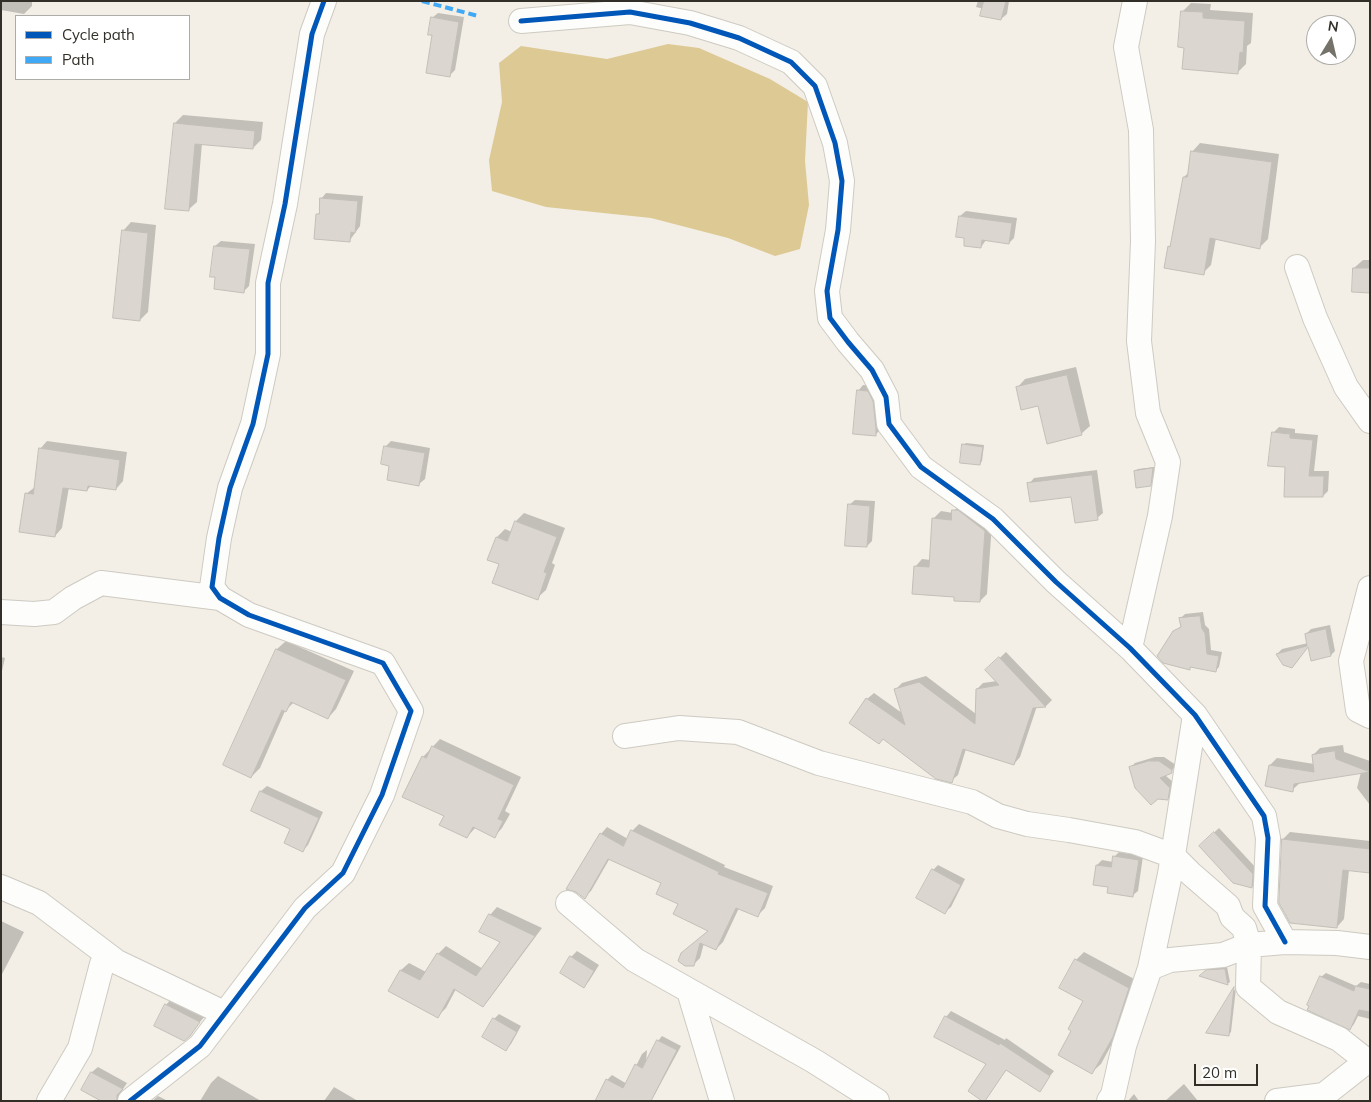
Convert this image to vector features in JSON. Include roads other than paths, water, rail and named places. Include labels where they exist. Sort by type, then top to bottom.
[{"type":"street","points":[[220,598],[212,587],[219,538],[230,488],[253,424],[268,354],[268,283],[285,204],[312,34],[324,1]]},
{"type":"street","points":[[1130,648],[1160,516],[1168,462],[1148,413],[1139,341],[1143,241],[1141,130],[1126,46],[1135,1]]},
{"type":"street","points":[[521,21],[630,12],[690,23],[739,38],[791,62],[815,86],[835,142],[842,181],[838,230],[827,290],[830,318],[872,370],[886,397],[889,424],[921,467],[993,518],[1056,582],[1130,648],[1195,715],[1264,816],[1268,838],[1265,906],[1285,942]]},
{"type":"street","points":[[1298,267],[1316,318],[1346,387],[1370,421]]},
{"type":"street","points":[[1,612],[34,614],[54,612],[73,598],[101,583],[220,598],[249,615],[383,664],[411,711],[382,796],[343,873],[305,908],[200,1046],[130,1101]]},
{"type":"street","points":[[1370,588],[1351,661],[1358,710],[1370,716]]},
{"type":"street","points":[[1109,1101],[1113,1095],[1124,1046],[1150,968],[1173,856],[1195,715]]},
{"type":"street","points":[[625,736],[679,728],[738,732],[819,763],[972,802],[998,816],[1026,824],[1135,842],[1173,856],[1228,906],[1232,917],[1244,928],[1249,945],[1248,987],[1278,1012],[1339,1039],[1369,1062],[1324,1095],[1277,1101]]},
{"type":"street","points":[[1,887],[39,903],[117,962],[224,1013]]},
{"type":"street","points":[[568,903],[635,960],[814,1061],[877,1101]]},
{"type":"street","points":[[1150,968],[1170,960],[1223,955],[1249,945],[1285,942],[1337,943],[1370,947]]},
{"type":"street","points":[[50,1101],[80,1048],[102,964]]},
{"type":"street","points":[[689,991],[722,1101]]}]
